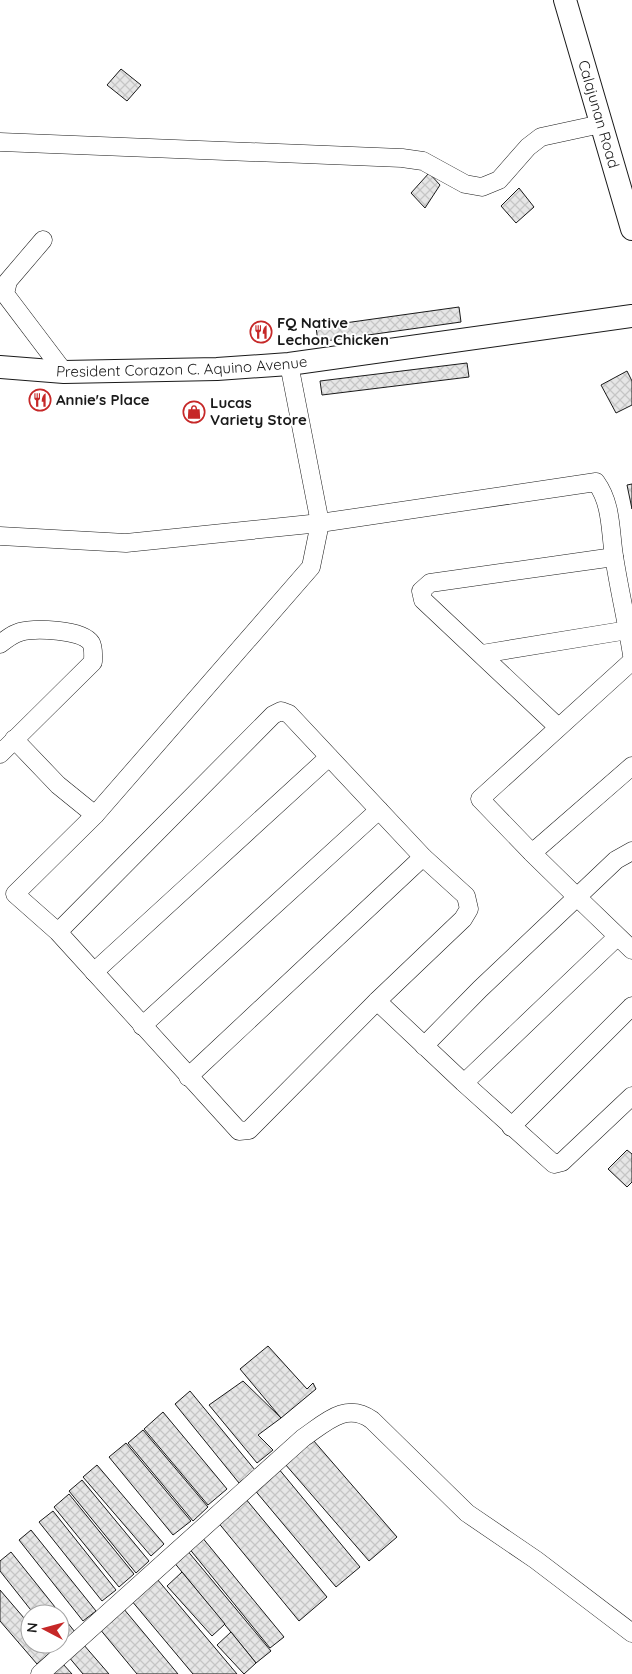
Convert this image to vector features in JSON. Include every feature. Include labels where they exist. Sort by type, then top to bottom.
[{"type":"main road","name":"Calajunan Road","points":[[565,0],[632,229]]},
{"type":"main road","name":"President Corazon C. Aquino Avenue","points":[[0,368],[64,372],[216,369],[289,364],[632,316]]},
{"type":"street","points":[[0,142],[402,158],[423,161],[465,184],[482,187],[499,180],[528,148],[541,137],[601,124]]},
{"type":"street","points":[[43,240],[8,281],[4,294],[64,372]]},
{"type":"street","points":[[58,932],[273,715],[281,711],[289,714],[423,857],[466,896],[469,909],[463,919],[377,1001],[249,1130],[239,1131],[58,932],[15,894],[95,815],[311,567],[320,523],[289,364]]},
{"type":"street","points":[[0,536],[126,543],[320,523],[596,482],[604,493],[608,508],[614,557],[632,655]]},
{"type":"street","points":[[558,727],[423,600],[422,591],[430,583],[614,557]]},
{"type":"street","points":[[0,644],[19,632],[43,630],[82,635],[90,642],[93,652],[92,662],[0,754]]},
{"type":"street","points":[[482,654],[628,630]]},
{"type":"street","points":[[632,661],[480,799],[532,853],[632,950]]},
{"type":"street","points":[[14,739],[58,785],[95,815]]},
{"type":"street","points":[[94,972],[329,757]]},
{"type":"street","points":[[532,853],[632,766]]},
{"type":"street","points":[[142,1026],[379,810]]},
{"type":"street","points":[[424,1046],[480,989],[616,860],[632,851]]},
{"type":"street","points":[[188,1077],[423,857]]},
{"type":"street","points":[[464,1083],[617,936]]},
{"type":"street","points":[[377,1001],[511,1127],[554,1164],[562,1162],[632,1096]]},
{"type":"street","points":[[511,1127],[632,1006]]},
{"type":"street","points":[[40,1674],[303,1438],[336,1415],[354,1412],[363,1414],[372,1420],[467,1513],[536,1560],[632,1634]]},
{"type":"building","points":[[121,69],[141,85],[127,101],[107,85]]},
{"type":"building","points":[[429,173],[440,185],[425,208],[411,193]]},
{"type":"building","points":[[519,188],[534,207],[516,223],[501,206]]},
{"type":"building","points":[[459,307],[461,322],[318,342],[316,327]]},
{"type":"building","points":[[467,363],[469,377],[322,395],[320,381]]},
{"type":"building","points":[[627,371],[632,381],[632,405],[616,413],[601,385]]},
{"type":"building","points":[[632,484],[632,509],[627,485]]},
{"type":"building","points":[[627,1150],[632,1154],[632,1182],[627,1187],[608,1169]]},
{"type":"building","points":[[268,1346],[307,1389],[313,1383],[316,1389],[281,1418],[240,1369]]},
{"type":"building","points":[[243,1381],[281,1418],[258,1435],[273,1450],[257,1463],[209,1405]]},
{"type":"building","points":[[190,1391],[255,1470],[239,1483],[175,1404]]},
{"type":"building","points":[[163,1412],[227,1489],[208,1505],[144,1429]]},
{"type":"building","points":[[143,1430],[208,1507],[193,1521],[128,1443]]},
{"type":"building","points":[[313,1440],[397,1537],[369,1561],[285,1464]]},
{"type":"building","points":[[126,1443],[191,1521],[173,1535],[109,1457]]},
{"type":"building","points":[[97,1465],[164,1544],[151,1556],[83,1477]]},
{"type":"building","points":[[278,1468],[360,1567],[336,1587],[253,1488]]},
{"type":"building","points":[[82,1480],[149,1561],[136,1573],[69,1491]]},
{"type":"building","points":[[69,1494],[134,1574],[119,1587],[54,1507]]},
{"type":"building","points":[[245,1498],[327,1597],[299,1621],[217,1521]]},
{"type":"building","points":[[53,1511],[116,1590],[102,1601],[39,1522]]},
{"type":"building","points":[[31,1530],[96,1611],[83,1621],[19,1540]]},
{"type":"building","points":[[201,1536],[284,1637],[270,1648],[188,1547]]},
{"type":"building","points":[[186,1549],[271,1651],[256,1663],[173,1561]]},
{"type":"building","points":[[11,1552],[53,1604],[26,1604],[0,1571],[0,1561]]},
{"type":"building","points":[[182,1572],[225,1624],[212,1636],[167,1586]]},
{"type":"building","points":[[157,1579],[237,1674],[193,1674],[131,1600]]},
{"type":"building","points":[[0,1590],[20,1613],[20,1644],[0,1621]]},
{"type":"building","points":[[123,1608],[178,1674],[137,1674],[99,1628]]},
{"type":"building","points":[[70,1626],[75,1632],[70,1636]]},
{"type":"building","points":[[231,1632],[256,1663],[244,1674],[217,1645]]},
{"type":"building","points":[[83,1644],[109,1674],[83,1674],[68,1656]]},
{"type":"building","points":[[28,1654],[49,1654],[37,1664]]},
{"type":"building","points":[[63,1664],[72,1674],[51,1674]]},
{"type":"place","name":"FQ Native Lechon Chicken","points":[[261,332]]},
{"type":"place","name":"Annie's Place","points":[[40,400]]},
{"type":"place","name":"Lucas Variety Store","points":[[194,412]]}]
